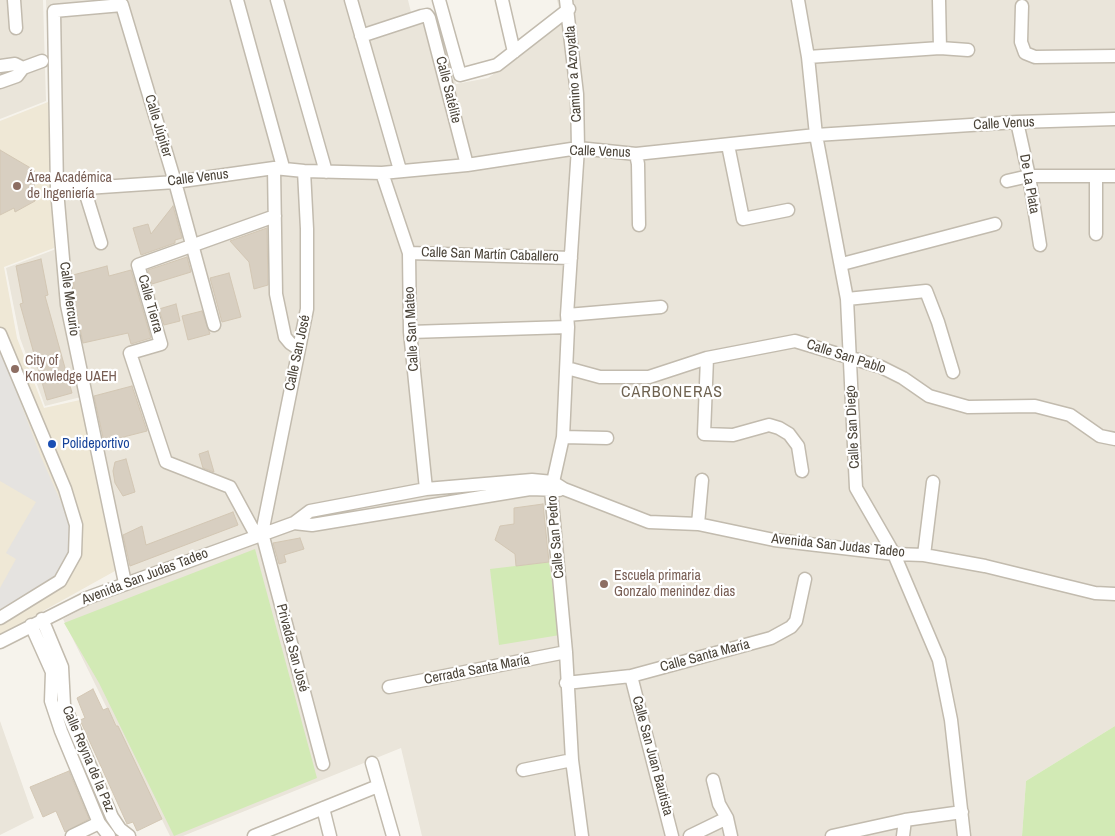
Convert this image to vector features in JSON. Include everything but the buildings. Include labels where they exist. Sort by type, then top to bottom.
[{"type":"street","points":[[14,0],[16,28]]},
{"type":"street","points":[[237,0],[278,167],[275,216],[276,294],[286,337],[290,343],[299,349]]},
{"type":"street","points":[[277,0],[326,172]]},
{"type":"street","points":[[351,0],[400,170]]},
{"type":"street","points":[[440,0],[460,75],[497,65],[568,5]]},
{"type":"street","points":[[502,0],[514,52]]},
{"type":"street","name":"Calle San Diego","points":[[798,0],[808,57],[816,135],[847,298],[856,488],[894,554],[939,660],[951,720],[964,836]]},
{"type":"street","points":[[939,0],[940,48]]},
{"type":"street","name":"Calle Júpiter","points":[[54,11],[122,5],[175,182],[214,325]]},
{"type":"street","name":"Camino a Azoyatla","points":[[568,5],[577,94],[578,148]]},
{"type":"street","points":[[1022,6],[1021,42],[1025,52],[1035,57],[1115,56]]},
{"type":"street","name":"Calle Mercurio","points":[[54,11],[57,190],[67,305],[125,583]]},
{"type":"street","name":"Calle Satélite","points":[[361,36],[427,15],[467,165]]},
{"type":"street","points":[[808,57],[940,48],[968,50]]},
{"type":"street","points":[[0,82],[17,76],[23,68],[42,60]]},
{"type":"street","points":[[0,66],[15,64],[23,68]]},
{"type":"street","name":"Calle Venus","points":[[57,190],[175,182],[278,167],[304,171],[382,173],[467,165],[578,148],[636,154],[816,135],[1017,122],[1115,119]]},
{"type":"street","name":"De La Plata","points":[[1017,122],[1029,176],[1040,246]]},
{"type":"street","points":[[728,145],[743,218],[788,210]]},
{"type":"street","name":"Calle San Pedro","points":[[578,148],[563,437],[556,487],[566,652],[566,683],[572,760],[582,836]]},
{"type":"street","points":[[636,154],[640,224]]},
{"type":"street","name":"Calle San José","points":[[259,534],[307,309],[307,229],[304,171]]},
{"type":"street","name":"Calle San Mateo","points":[[382,173],[409,253],[410,332],[426,489]]},
{"type":"street","points":[[1008,181],[1029,176],[1115,176]]},
{"type":"street","points":[[1096,176],[1096,234]]},
{"type":"street","points":[[84,188],[101,243]]},
{"type":"street","points":[[193,247],[275,216]]},
{"type":"street","points":[[842,264],[995,224]]},
{"type":"street","name":"Calle Tierra","points":[[193,247],[138,265],[161,344],[130,353],[166,462],[230,487],[259,534]]},
{"type":"street","name":"Calle San Martín Caballero","points":[[409,253],[571,258]]},
{"type":"street","points":[[847,298],[926,291],[938,322],[953,372]]},
{"type":"street","points":[[410,332],[568,321],[661,307]]},
{"type":"street","points":[[0,334],[65,489],[76,526],[75,554],[60,581],[0,618]]},
{"type":"street","name":"Calle San Pablo","points":[[567,368],[600,377],[649,377],[707,358],[795,341],[850,356],[888,371],[929,396],[968,407],[1035,406],[1070,415],[1100,436],[1115,439]]},
{"type":"street","points":[[707,358],[704,434],[733,435],[769,426],[779,428],[789,434],[798,446],[802,471]]},
{"type":"street","points":[[563,437],[607,438]]},
{"type":"street","name":"Avenida San Judas Tadeo","points":[[0,642],[37,622],[125,583],[294,523],[310,511],[426,489],[532,480],[556,487],[649,522],[698,524],[774,540],[894,554],[924,555],[985,566],[1095,594],[1115,594]]},
{"type":"street","points":[[698,524],[702,480]]},
{"type":"street","points":[[924,555],[934,482]]},
{"type":"street","name":"Avenida San Judas Tadeo","points":[[294,523],[312,524],[530,489],[556,487]]},
{"type":"street","name":"Privada San José","points":[[259,534],[323,764]]},
{"type":"street","name":"Calle Santa María","points":[[566,683],[631,676],[771,638],[791,627],[796,621],[805,580]]},
{"type":"street","name":"Calle Reyna de la Paz","points":[[37,622],[62,667],[64,705],[112,817],[120,829],[129,836]]},
{"type":"street","name":"Calle Reyna de la Paz","points":[[37,622],[52,672],[51,701],[99,823],[109,836]]},
{"type":"street","name":"Cerrada Santa María","points":[[389,687],[566,652]]},
{"type":"street","name":"Calle San Juan Bautista","points":[[631,676],[672,836]]},
{"type":"street","points":[[523,770],[572,760]]},
{"type":"street","points":[[372,762],[393,836]]},
{"type":"street","points":[[713,780],[719,804],[727,818],[730,836]]},
{"type":"street","points":[[84,786],[98,782]]},
{"type":"street","points":[[254,836],[268,833],[378,786]]},
{"type":"street","points":[[323,808],[330,836]]},
{"type":"street","points":[[832,836],[905,820],[962,812]]},
{"type":"street","points":[[690,836],[727,818]]},
{"type":"street","points":[[903,836],[905,820]]},
{"type":"street","points":[[72,836],[87,833],[99,823]]},
{"type":"shaded area","points":[[0,0],[43,0],[46,101],[0,119]]},
{"type":"shaded area","name":"CARBONERAS","points":[[46,0],[408,0],[412,16],[439,11],[456,84],[488,78],[563,23],[557,0],[1115,0],[1115,726],[1026,781],[1022,836],[422,836],[401,748],[183,836],[170,836],[63,619],[123,587],[81,397],[45,406],[20,338],[6,268],[56,249]]},
{"type":"shaded area","name":"City of Knowledge UAEH","points":[[48,102],[54,248],[4,267],[17,338],[44,408],[80,400],[115,571],[0,635],[0,121]]},
{"type":"shaded area","points":[[0,348],[41,457],[65,511],[71,531],[69,554],[62,569],[51,580],[0,613],[0,588],[16,559],[6,553],[36,502],[0,481]]},
{"type":"shaded area","points":[[0,721],[34,818],[0,835]]},
{"type":"green space","points":[[255,549],[317,778],[174,836],[99,683],[64,623]]},
{"type":"green space","points":[[549,562],[560,635],[499,645],[490,569]]},
{"type":"green space","points":[[1115,726],[1115,836],[1022,836],[1026,781]]},
{"type":"place","name":"Área Académica de Ingeniería","points":[[17,186]]},
{"type":"place","name":"City of Knowledge UAEH","points":[[15,369]]},
{"type":"place","name":"Polideportivo","points":[[52,444]]},
{"type":"place","name":"Escuela primaria Gonzalo menindez dias","points":[[604,584]]},
{"type":"district","name":"CARBONERAS","points":[[672,393]]}]
